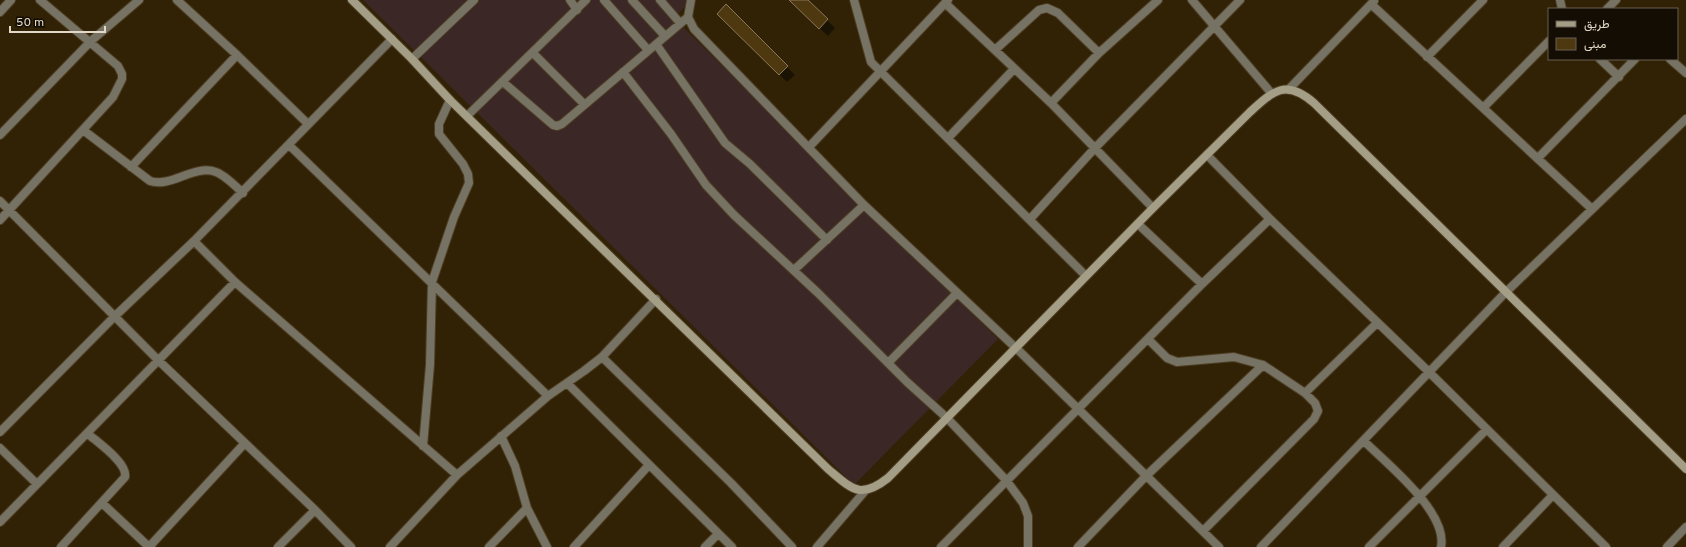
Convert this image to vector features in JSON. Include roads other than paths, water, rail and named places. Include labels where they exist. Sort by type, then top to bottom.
[{"type":"main road","points":[[352,0],[412,59],[450,100],[468,115],[828,469],[849,486],[865,491],[876,488],[888,478],[1153,208],[1256,107],[1279,90],[1289,89],[1302,93],[1314,103],[1505,293],[1686,469]]},
{"type":"street","points":[[0,12],[11,0]]},
{"type":"street","points":[[0,220],[113,97],[122,79],[122,74],[118,66],[40,0]]},
{"type":"street","points":[[0,135],[91,42],[139,0]]},
{"type":"street","points":[[177,0],[237,55],[308,124]]},
{"type":"street","points":[[412,59],[474,0]]},
{"type":"street","points":[[570,0],[577,10]]},
{"type":"street","points":[[468,115],[586,0]]},
{"type":"street","points":[[604,0],[648,50]]},
{"type":"street","points":[[632,0],[665,36]]},
{"type":"street","points":[[660,0],[680,22]]},
{"type":"street","points":[[854,0],[871,62],[1086,276]]},
{"type":"street","points":[[1051,103],[1099,53],[1158,0]]},
{"type":"street","points":[[1192,0],[1215,25],[1272,94]]},
{"type":"street","points":[[1030,219],[1094,149],[1240,0]]},
{"type":"street","points":[[1427,57],[1483,0]]},
{"type":"street","points":[[1609,8],[1616,0]]},
{"type":"street","points":[[690,1],[688,17],[694,29],[864,205],[1016,348],[1219,547]]},
{"type":"street","points":[[809,147],[946,2],[1051,103],[1094,149],[1153,208]]},
{"type":"street","points":[[1289,89],[1373,2],[1427,57],[1538,158],[1592,210]]},
{"type":"street","points":[[995,50],[1039,10],[1047,8],[1058,13],[1099,53]]},
{"type":"street","points":[[503,82],[552,125],[557,126],[562,124],[680,22],[688,17]]},
{"type":"street","points":[[0,432],[114,317],[243,192],[392,39]]},
{"type":"street","points":[[1483,108],[1548,42]]},
{"type":"street","points":[[656,44],[725,143],[750,164],[827,240]]},
{"type":"street","points":[[533,53],[584,104]]},
{"type":"street","points":[[131,167],[237,55]]},
{"type":"street","points":[[1601,60],[1619,77]]},
{"type":"street","points":[[1538,158],[1634,60]]},
{"type":"street","points":[[1671,60],[1686,73]]},
{"type":"street","points":[[948,138],[1014,69]]},
{"type":"street","points":[[622,72],[671,134],[689,163],[734,216],[794,270],[946,418],[1006,480],[1023,503],[1028,516],[1028,547]]},
{"type":"street","points":[[423,446],[430,366],[432,282],[454,217],[469,183],[468,174],[463,164],[439,134],[438,124],[450,100]]},
{"type":"street","points":[[1262,547],[1505,293],[1686,119]]},
{"type":"street","points":[[83,130],[150,181],[156,183],[209,170],[217,172],[243,192]]},
{"type":"street","points":[[289,145],[548,396]]},
{"type":"street","points":[[1207,155],[1270,219],[1429,372],[1606,547]]},
{"type":"street","points":[[0,201],[114,317],[244,444],[315,510],[351,547]]},
{"type":"street","points":[[794,270],[864,205]]},
{"type":"street","points":[[941,547],[1202,284],[1270,219]]},
{"type":"street","points":[[1138,224],[1202,284]]},
{"type":"street","points":[[194,241],[235,282],[457,475]]},
{"type":"street","points":[[0,522],[235,282]]},
{"type":"street","points":[[888,363],[957,293]]},
{"type":"street","points":[[390,547],[457,475],[548,396],[602,357],[656,299]]},
{"type":"street","points":[[1305,393],[1377,323]]},
{"type":"street","points":[[1148,339],[1167,358],[1177,362],[1234,357],[1263,365],[1305,393],[1315,403],[1318,411],[1314,419],[1203,531]]},
{"type":"street","points":[[602,357],[731,483],[792,547]]},
{"type":"street","points":[[1078,547],[1146,476],[1263,365]]},
{"type":"street","points":[[567,383],[732,547]]},
{"type":"street","points":[[1369,547],[1486,430]]},
{"type":"street","points":[[61,547],[125,477],[126,472],[122,464],[87,433]]},
{"type":"street","points":[[501,436],[515,466],[527,508],[547,547]]},
{"type":"street","points":[[1364,441],[1420,496],[1439,524],[1442,540],[1441,547]]},
{"type":"street","points":[[102,503],[149,547],[244,444]]},
{"type":"street","points":[[0,448],[37,484]]},
{"type":"street","points":[[574,547],[649,465]]},
{"type":"street","points":[[822,545],[865,491]]},
{"type":"street","points":[[1503,547],[1553,495]]},
{"type":"street","points":[[489,547],[527,508]]},
{"type":"street","points":[[278,547],[315,510]]},
{"type":"street","points":[[1667,547],[1686,527]]},
{"type":"street","points":[[705,547],[718,534]]}]
